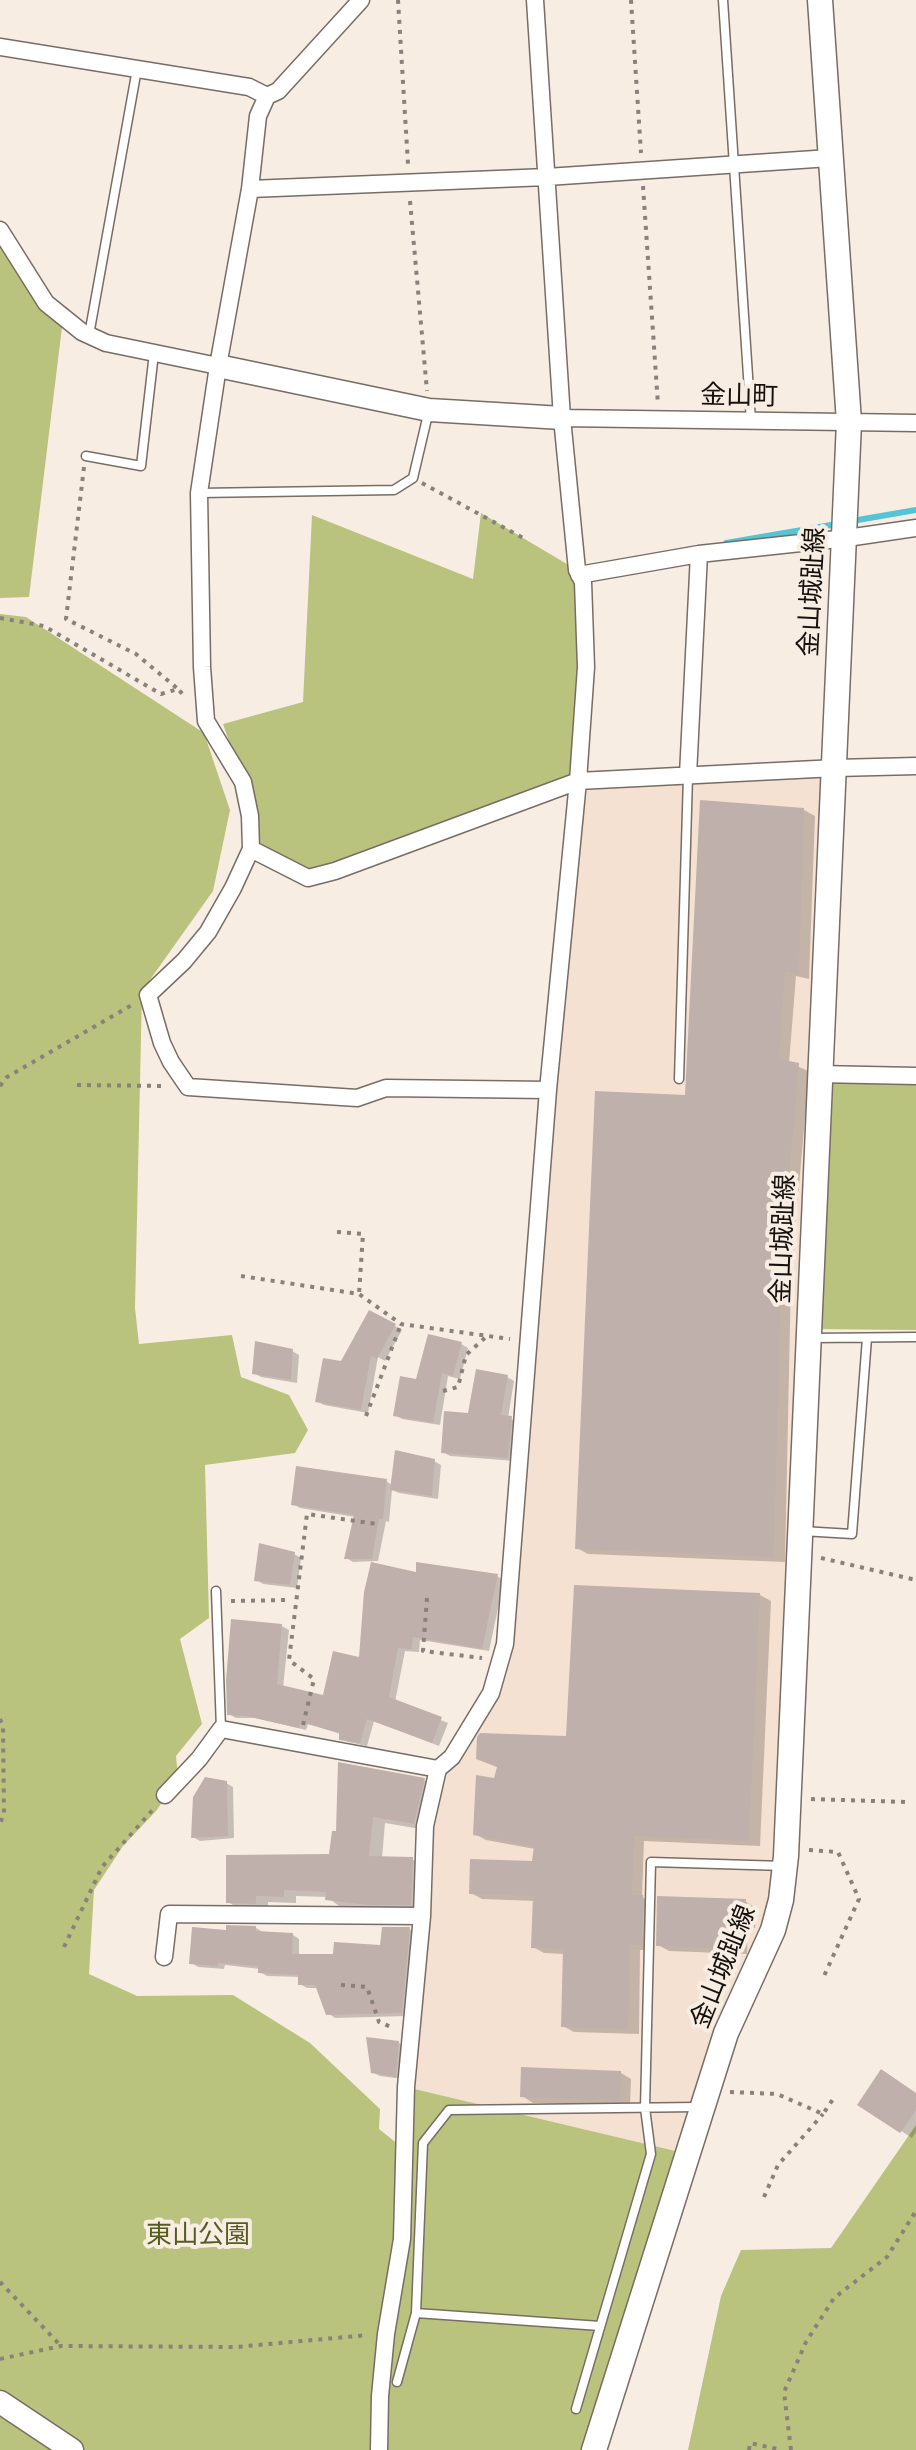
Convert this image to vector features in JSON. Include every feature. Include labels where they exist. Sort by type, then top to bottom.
[{"type":"main road","name":"金山城趾線","points":[[594,2450],[726,2033],[773,1930],[781,1900],[801,1542],[818,1074],[849,422],[820,0]]},
{"type":"street","points":[[361,0],[278,91],[267,96],[258,116],[250,189],[199,493],[206,721],[243,782],[250,816],[251,849],[208,932],[184,961],[148,995],[162,1043],[188,1087],[357,1098],[386,1088],[548,1090]]},
{"type":"street","points":[[379,2450],[386,2334],[402,2239],[406,2087],[422,1916],[425,1826],[438,1769],[452,1757],[491,1693],[505,1644],[548,1090],[586,667],[583,582],[577,570],[562,418],[535,0]]},
{"type":"street","points":[[0,47],[249,87],[267,96]]},
{"type":"street","points":[[250,189],[547,177],[830,158]]},
{"type":"street","points":[[0,230],[46,303],[63,319],[106,343],[429,410],[562,418]]},
{"type":"street","name":"金山町","points":[[562,418],[916,423]]},
{"type":"street","points":[[579,575],[699,554],[916,528]]},
{"type":"street","points":[[688,775],[699,554]]},
{"type":"street","points":[[251,849],[308,878],[335,871],[578,781],[916,766]]},
{"type":"street","points":[[818,1074],[916,1076]]},
{"type":"street","points":[[165,1795],[199,1759],[221,1729],[438,1769]]},
{"type":"street","points":[[164,1957],[169,1914],[422,1916]]},
{"type":"street","points":[[0,2402],[72,2450]]},
{"type":"lane","points":[[723,0],[751,421]]},
{"type":"lane","points":[[89,335],[137,69]]},
{"type":"lane","points":[[86,456],[141,466],[154,353]]},
{"type":"lane","points":[[199,493],[394,490],[413,478],[429,410]]},
{"type":"lane","points":[[679,1079],[688,775]]},
{"type":"lane","points":[[808,1338],[916,1337]]},
{"type":"lane","points":[[801,1542],[852,1534],[867,1338]]},
{"type":"lane","points":[[216,1596],[221,1729]]},
{"type":"lane","points":[[576,2409],[651,2154],[645,2108],[651,1862],[785,1856]]},
{"type":"lane","points":[[397,2382],[416,2313],[423,2143],[449,2110],[645,2108],[705,2099]]},
{"type":"lane","points":[[416,2313],[600,2326]]},
{"type":"path","points":[[398,0],[409,183],[429,410]]},
{"type":"path","points":[[631,0],[659,420]]},
{"type":"path","points":[[86,456],[66,619],[136,654],[178,689],[206,721]]},
{"type":"path","points":[[413,478],[525,539]]},
{"type":"path","points":[[0,618],[44,626],[161,694],[178,689]]},
{"type":"path","points":[[0,1086],[7,1077],[148,995]]},
{"type":"path","points":[[77,1085],[188,1087]]},
{"type":"path","points":[[337,1232],[363,1234],[359,1294]]},
{"type":"path","points":[[241,1276],[359,1294],[401,1324],[528,1341]]},
{"type":"path","points":[[366,1416],[401,1324]]},
{"type":"path","points":[[443,1391],[458,1387],[466,1355],[487,1336]]},
{"type":"path","points":[[298,1743],[314,1679],[289,1660],[307,1514],[377,1524]]},
{"type":"path","points":[[801,1542],[916,1580]]},
{"type":"path","points":[[216,1596],[287,1600]]},
{"type":"path","points":[[427,1598],[423,1651],[500,1660]]},
{"type":"path","points":[[0,1719],[4,1813],[0,1824]]},
{"type":"path","points":[[64,1947],[102,1867],[165,1795]]},
{"type":"path","points":[[789,1798],[906,1802]]},
{"type":"path","points":[[785,1856],[838,1852],[859,1899],[824,1976]]},
{"type":"path","points":[[341,1985],[367,1987],[379,2022],[411,2035]]},
{"type":"path","points":[[705,2099],[777,2094],[823,2114]]},
{"type":"path","points":[[764,2197],[778,2165],[833,2099]]},
{"type":"path","points":[[791,2450],[784,2392],[806,2342],[834,2298],[887,2257],[916,2211]]},
{"type":"path","points":[[0,2282],[61,2346]]},
{"type":"path","points":[[0,2359],[61,2346],[236,2347],[386,2334]]},
{"type":"path","points":[[749,2450],[750,2443],[782,2450]]},
{"type":"shaded area","points":[[833,768],[781,1900],[688,2154],[406,2087],[438,1769],[491,1693],[505,1644],[578,781]]},
{"type":"green space","points":[[0,221],[63,319],[29,597],[0,598]]},
{"type":"green space","points":[[481,513],[577,570],[578,781],[308,878],[251,849],[243,782],[223,724],[303,702],[312,515],[473,579]]},
{"type":"green space","name":"東山公園","points":[[0,614],[26,617],[204,733],[230,810],[213,891],[142,991],[135,1308],[139,1344],[232,1335],[241,1377],[289,1395],[308,1430],[295,1453],[205,1465],[209,1618],[180,1639],[202,1724],[176,1756],[178,1776],[157,1810],[123,1846],[94,1890],[89,1974],[137,1996],[233,1995],[310,2043],[380,2109],[379,2129],[404,2149],[406,2087],[688,2154],[594,2450],[0,2450]]},
{"type":"green space","points":[[818,1074],[916,1076],[916,1330],[809,1329]]},
{"type":"green space","points":[[916,2125],[916,2450],[688,2450],[721,2296],[741,2250],[831,2248]]},
{"type":"building","points":[[700,800],[804,808],[799,974],[785,971],[779,1059],[799,1063],[781,1271],[774,1557],[575,1549],[595,1091],[685,1095]]},
{"type":"building","points":[[369,1310],[396,1324],[377,1359],[371,1356],[361,1410],[315,1402],[323,1358],[341,1361]]},
{"type":"building","points":[[428,1334],[462,1342],[453,1376],[442,1373],[433,1423],[393,1416],[400,1376],[416,1379]]},
{"type":"building","points":[[255,1341],[293,1349],[291,1380],[252,1374]]},
{"type":"building","points":[[476,1369],[508,1375],[501,1415],[512,1416],[508,1458],[441,1453],[444,1411],[468,1413]]},
{"type":"building","points":[[395,1450],[435,1459],[432,1496],[390,1490]]},
{"type":"building","points":[[296,1466],[387,1479],[383,1519],[379,1519],[372,1559],[344,1559],[354,1515],[291,1505]]},
{"type":"building","points":[[259,1543],[295,1552],[290,1585],[254,1581]]},
{"type":"building","points":[[371,1562],[416,1572],[416,1562],[498,1574],[482,1649],[413,1637],[412,1649],[398,1648],[389,1697],[442,1717],[432,1743],[367,1719],[360,1743],[339,1740],[339,1733],[301,1722],[299,1728],[227,1715],[226,1680],[231,1619],[282,1624],[277,1684],[323,1695],[333,1651],[359,1657],[364,1592]]},
{"type":"building","points":[[574,1585],[760,1593],[749,1841],[634,1836],[632,1895],[643,1895],[642,1945],[630,1945],[628,2029],[561,2027],[563,1949],[531,1948],[533,1896],[469,1894],[470,1859],[532,1861],[534,1846],[473,1835],[476,1775],[494,1778],[497,1767],[476,1759],[477,1737],[480,1733],[566,1736]]},
{"type":"building","points":[[338,1762],[425,1778],[414,1824],[373,1817],[369,1856],[413,1857],[411,1905],[369,1905],[325,1900],[326,1892],[284,1890],[284,1897],[256,1896],[256,1904],[226,1903],[226,1855],[329,1854],[332,1831],[336,1831]]},
{"type":"building","points":[[205,1777],[227,1781],[228,1836],[191,1838],[193,1797]]},
{"type":"building","points":[[657,1896],[746,1899],[745,1923],[737,1923],[736,1949],[656,1946]]},
{"type":"building","points":[[226,1925],[256,1926],[256,1931],[293,1933],[292,1954],[333,1954],[334,1942],[380,1945],[382,1927],[410,1927],[402,2013],[326,2015],[315,1985],[298,1985],[298,1975],[258,1973],[258,1966],[189,1964],[192,1927],[226,1930]]},
{"type":"building","points":[[366,2037],[399,2041],[396,2077],[371,2073]]},
{"type":"building","points":[[521,2067],[621,2071],[620,2101],[520,2097]]},
{"type":"building","points":[[881,2069],[916,2093],[916,2110],[900,2133],[857,2105]]},
{"type":"waterway","points":[[852,521],[916,510]]},
{"type":"waterway","points":[[726,543],[837,524]]}]
